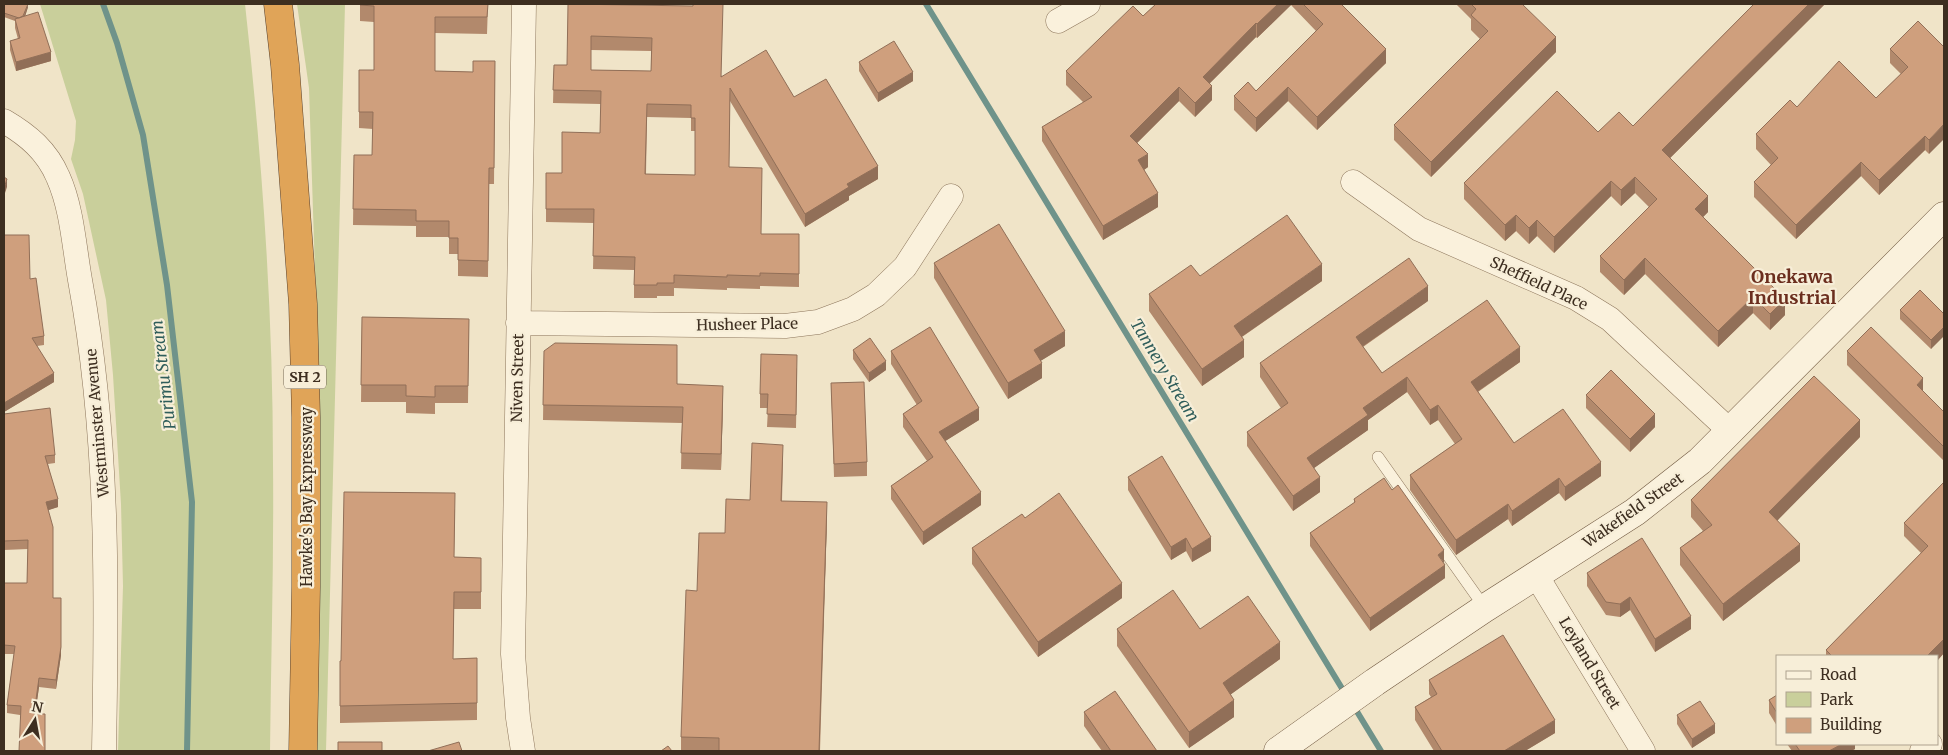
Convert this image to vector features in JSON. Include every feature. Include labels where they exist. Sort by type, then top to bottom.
[{"type":"highway","name":"Hawke's Bay Expressway","points":[[262,4],[280,215],[289,351],[292,450],[288,751]]},
{"type":"highway","name":"Hawke's Bay Expressway","points":[[278,4],[285,65],[303,304],[306,587],[303,751]]},
{"type":"street","name":"Niven Street","points":[[523,751],[518,718],[513,654],[524,4]]},
{"type":"street","points":[[1058,21],[1088,4]]},
{"type":"street","name":"Westminster Avenue","points":[[4,121],[36,143],[46,155],[58,177],[66,202],[88,325],[97,386],[107,584],[104,751]]},
{"type":"street","name":"Sheffield Place","points":[[1353,182],[1419,229],[1576,298],[1610,319],[1730,431]]},
{"type":"street","name":"Husheer Place","points":[[518,323],[785,326],[818,322],[853,309],[882,289],[905,267],[951,196]]},
{"type":"street","name":"Wakefield Street","points":[[1278,751],[1485,608],[1635,512],[1662,492],[1700,461],[1944,216]]},
{"type":"street","name":"Leyland Street","points":[[1536,575],[1643,751]]},
{"type":"lane","points":[[1378,457],[1485,608]]},
{"type":"green space","points":[[40,4],[245,4],[257,119],[269,291],[271,349],[273,572],[270,751],[118,751],[123,586],[121,504],[106,300],[83,194],[71,159],[76,121]]},
{"type":"green space","points":[[297,4],[345,4],[326,751],[315,751],[320,425],[309,88]]},
{"type":"building","points":[[4,4],[28,4],[23,16],[19,18],[4,13]]},
{"type":"building","points":[[360,4],[488,4],[487,17],[435,17],[435,71],[473,72],[473,61],[495,61],[494,168],[489,168],[488,261],[458,260],[458,238],[449,238],[449,221],[416,221],[416,210],[353,209],[354,155],[372,155],[373,112],[359,112],[359,70],[374,70],[374,6]]},
{"type":"building","points":[[568,4],[693,6],[693,4],[723,4],[721,77],[766,50],[794,97],[826,79],[878,166],[847,184],[849,187],[805,214],[730,88],[729,167],[762,168],[761,234],[799,234],[799,274],[760,273],[760,276],[727,275],[727,277],[674,275],[674,283],[634,285],[635,257],[593,256],[594,209],[546,209],[546,173],[562,173],[562,132],[600,133],[601,91],[553,90],[554,65],[567,65]],"holes":[[[591,36],[652,38],[651,71],[591,70]],[[647,104],[691,105],[691,118],[695,118],[695,175],[645,174]]]},
{"type":"building","points":[[1156,4],[1278,4],[1256,23],[1203,77],[1212,86],[1195,103],[1179,87],[1130,136],[1148,154],[1138,160],[1158,193],[1103,226],[1042,127],[1092,97],[1066,71],[1133,6],[1143,16]]},
{"type":"building","points":[[1303,4],[1341,4],[1386,49],[1317,117],[1288,87],[1256,118],[1234,96],[1248,82],[1256,91],[1323,24]]},
{"type":"building","points":[[1471,4],[1522,4],[1556,37],[1431,162],[1394,125],[1488,31],[1471,15],[1476,9]]},
{"type":"building","points":[[1754,4],[1809,4],[1662,150],[1708,196],[1695,209],[1785,299],[1770,314],[1753,297],[1718,331],[1645,258],[1624,280],[1600,256],[1657,199],[1635,177],[1621,190],[1611,181],[1554,237],[1537,220],[1529,228],[1516,215],[1505,225],[1464,183],[1557,91],[1598,132],[1619,112],[1633,126]]},
{"type":"building","points":[[38,12],[51,52],[16,62],[10,41],[20,38],[15,19]]},
{"type":"building","points":[[1918,21],[1944,47],[1944,124],[1929,140],[1925,136],[1879,180],[1861,162],[1796,225],[1754,182],[1778,158],[1756,134],[1790,100],[1797,107],[1839,61],[1876,98],[1908,67],[1890,49]]},
{"type":"building","points":[[894,41],[913,72],[878,93],[859,62]]},
{"type":"building","points":[[4,177],[7,179],[4,188]]},
{"type":"building","points":[[1287,215],[1322,264],[1234,326],[1244,340],[1202,369],[1149,294],[1191,265],[1200,276]]},
{"type":"building","points":[[999,224],[1065,331],[1034,350],[1042,363],[1008,383],[934,263]]},
{"type":"building","points":[[4,235],[29,235],[30,279],[36,278],[44,336],[32,338],[54,373],[4,403]]},
{"type":"building","points":[[1409,258],[1428,286],[1356,337],[1382,373],[1487,300],[1520,347],[1471,382],[1514,443],[1563,409],[1601,462],[1565,487],[1559,478],[1512,511],[1508,504],[1456,540],[1410,475],[1462,439],[1438,405],[1430,410],[1407,377],[1363,408],[1368,415],[1307,458],[1320,477],[1293,496],[1247,432],[1288,403],[1260,363]]},
{"type":"building","points":[[1920,290],[1944,314],[1944,327],[1931,340],[1900,310]]},
{"type":"building","points":[[362,317],[469,319],[468,386],[435,386],[435,397],[406,396],[406,385],[361,385]]},
{"type":"building","points":[[930,327],[979,408],[939,432],[981,492],[923,532],[891,486],[933,457],[903,414],[922,401],[891,351]]},
{"type":"building","points":[[1871,327],[1923,378],[1917,385],[1944,412],[1944,447],[1847,351]]},
{"type":"building","points":[[870,338],[886,361],[869,373],[853,350]]},
{"type":"building","points":[[555,343],[677,345],[677,384],[723,386],[721,454],[681,453],[683,407],[543,405],[544,351]]},
{"type":"building","points":[[761,354],[797,355],[796,415],[767,414],[768,394],[760,394]]},
{"type":"building","points":[[1611,370],[1655,414],[1630,439],[1586,395]]},
{"type":"building","points":[[1814,376],[1860,420],[1769,512],[1800,544],[1723,604],[1680,548],[1712,525],[1691,500]]},
{"type":"building","points":[[864,382],[867,462],[834,464],[831,383]]},
{"type":"building","points":[[50,408],[55,455],[45,456],[58,499],[46,502],[53,527],[53,598],[61,598],[61,647],[56,680],[39,678],[34,714],[45,714],[45,751],[19,751],[21,706],[7,705],[15,646],[4,645],[4,583],[27,583],[28,540],[4,541],[4,414]]},
{"type":"building","points":[[752,443],[783,445],[781,501],[827,502],[819,751],[719,751],[719,738],[681,737],[686,590],[697,591],[699,533],[725,533],[726,499],[750,500]]},
{"type":"building","points":[[1162,456],[1211,537],[1192,549],[1186,538],[1171,547],[1128,477]]},
{"type":"building","points":[[1384,478],[1392,490],[1398,485],[1444,550],[1438,555],[1445,565],[1370,618],[1310,533],[1355,502],[1354,499]]},
{"type":"building","points":[[1944,482],[1944,639],[1928,655],[1831,655],[1826,650],[1928,546],[1904,523]]},
{"type":"building","points":[[344,492],[455,493],[454,557],[481,558],[481,592],[454,592],[453,659],[477,658],[477,703],[340,706]]},
{"type":"building","points":[[1059,493],[1122,583],[1038,642],[972,548],[1022,514],[1025,518]]},
{"type":"building","points":[[1642,538],[1691,616],[1655,639],[1630,597],[1620,604],[1606,602],[1587,573]]},
{"type":"building","points":[[1173,590],[1200,629],[1248,596],[1280,642],[1223,683],[1234,700],[1189,732],[1117,629]]},
{"type":"building","points":[[1503,635],[1555,720],[1504,751],[1442,751],[1415,707],[1437,694],[1429,680]]},
{"type":"building","points":[[1115,691],[1157,751],[1111,751],[1084,712]]},
{"type":"building","points":[[1776,696],[1776,711],[1769,700]]},
{"type":"building","points":[[1700,701],[1715,724],[1692,739],[1677,715]]},
{"type":"building","points":[[338,742],[382,742],[382,751],[338,751]]},
{"type":"building","points":[[459,742],[462,751],[428,751]]},
{"type":"building","points":[[1796,745],[1840,745],[1829,751],[1800,751]]},
{"type":"building","points":[[668,746],[672,751],[661,751]]},
{"type":"waterway","name":"Purimu Stream","points":[[103,4],[117,43],[143,135],[167,285],[192,502],[187,751]]},
{"type":"waterway","name":"Tannery Stream","points":[[926,4],[1346,695]]},
{"type":"waterway","name":"Tannery Stream","points":[[1353,705],[1381,751]]},
{"type":"district","name":"Onekawa Industrial","points":[[1792,286]]}]
